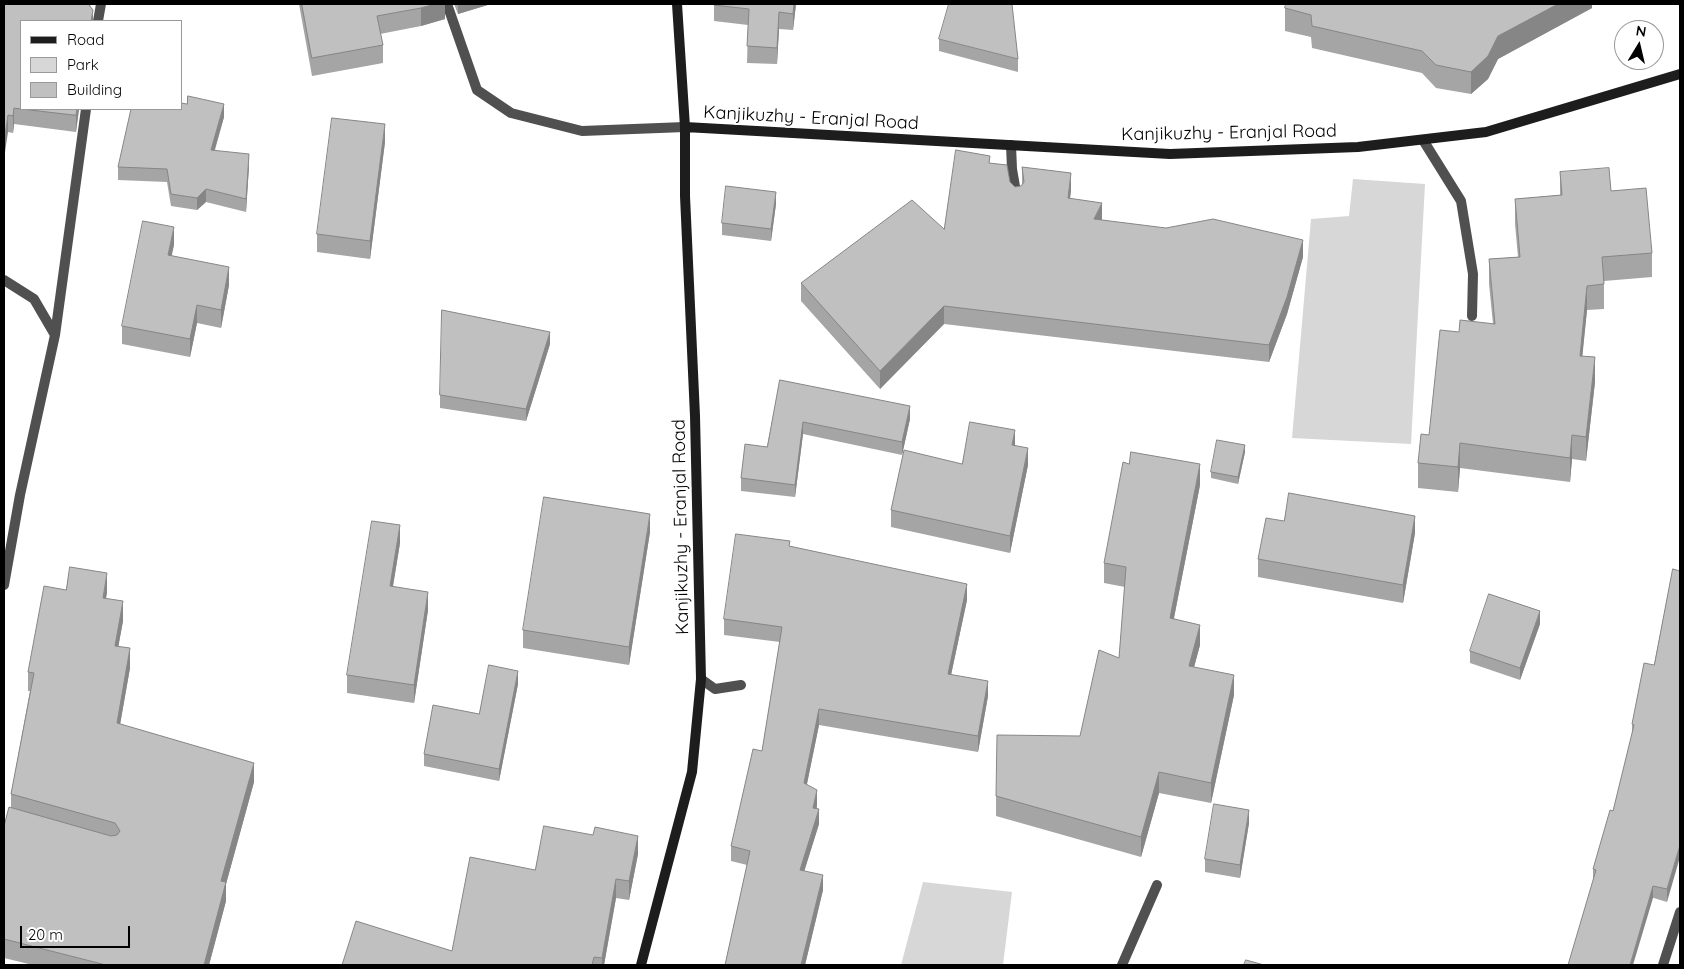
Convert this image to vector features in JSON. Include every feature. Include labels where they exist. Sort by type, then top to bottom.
[{"type":"main road","points":[[677,4],[685,127]]},
{"type":"main road","name":"Kanjikuzhy - Eranjal Road","points":[[641,965],[692,772],[701,680],[695,416],[685,196],[685,127],[1170,154],[1358,147],[1486,132],[1680,74]]},
{"type":"street","points":[[98,20],[101,4]]},
{"type":"street","points":[[446,4],[477,90],[511,113],[582,131],[685,127]]},
{"type":"street","points":[[4,585],[20,496],[55,335],[86,110]]},
{"type":"street","points":[[1423,140],[1461,201],[1473,274],[1472,316]]},
{"type":"street","points":[[1011,145],[1012,169],[1017,198]]},
{"type":"street","points":[[4,280],[34,299],[55,335]]},
{"type":"street","points":[[701,680],[714,689],[741,685]]},
{"type":"street","points":[[1122,965],[1157,885]]},
{"type":"street","points":[[1663,965],[1680,912]]},
{"type":"green space","points":[[1353,179],[1425,184],[1411,444],[1292,438],[1311,219],[1349,216]]},
{"type":"green space","points":[[923,882],[1012,892],[1003,965],[901,965]]},
{"type":"building","points":[[4,4],[89,4],[93,10],[91,20],[20,20],[20,109],[14,108],[13,116],[8,115],[4,142]]},
{"type":"building","points":[[302,4],[435,4],[377,16],[383,45],[312,58]]},
{"type":"building","points":[[714,4],[794,4],[793,14],[779,12],[777,48],[747,46],[749,9]]},
{"type":"building","points":[[949,4],[1012,4],[1018,59],[939,39]]},
{"type":"building","points":[[1286,4],[1558,4],[1498,36],[1488,56],[1471,72],[1436,65],[1422,51],[1312,26],[1311,15],[1285,8]]},
{"type":"building","points":[[188,96],[224,104],[211,150],[249,154],[246,199],[206,189],[197,198],[171,194],[167,169],[118,167],[131,110],[182,110],[182,103],[187,104]]},
{"type":"building","points":[[31,110],[77,110],[76,115]]},
{"type":"building","points":[[332,118],[385,124],[370,241],[317,234]]},
{"type":"building","points":[[956,150],[990,156],[989,163],[1007,165],[1010,182],[1015,187],[1021,186],[1024,182],[1022,167],[1071,173],[1068,198],[1102,203],[1094,219],[1166,228],[1213,219],[1303,240],[1287,297],[1269,345],[944,306],[880,371],[801,283],[912,200],[944,229]]},
{"type":"building","points":[[1609,168],[1611,191],[1646,188],[1652,253],[1602,257],[1604,284],[1587,286],[1580,356],[1595,357],[1586,437],[1572,435],[1570,458],[1460,443],[1458,467],[1418,463],[1421,434],[1429,435],[1440,330],[1459,332],[1460,320],[1495,324],[1489,259],[1520,257],[1515,199],[1562,195],[1560,172]]},
{"type":"building","points":[[726,186],[776,192],[771,229],[722,223]]},
{"type":"building","points":[[143,221],[174,227],[168,255],[229,267],[221,310],[197,305],[190,339],[122,326]]},
{"type":"building","points":[[442,310],[550,332],[526,409],[440,395]]},
{"type":"building","points":[[780,380],[910,406],[902,442],[803,422],[795,485],[741,478],[745,444],[767,447]]},
{"type":"building","points":[[970,422],[1015,430],[1012,445],[1028,448],[1010,536],[891,510],[904,450],[962,464]]},
{"type":"building","points":[[1217,440],[1245,445],[1238,477],[1211,472]]},
{"type":"building","points":[[1131,452],[1200,464],[1170,618],[1200,625],[1189,666],[1234,675],[1211,783],[1159,772],[1141,837],[996,796],[997,735],[1080,736],[1099,650],[1119,658],[1126,567],[1104,563],[1123,462],[1129,464]]},
{"type":"building","points":[[1289,493],[1415,516],[1403,585],[1258,559],[1266,518],[1284,521]]},
{"type":"building","points":[[544,497],[650,514],[629,647],[523,630]]},
{"type":"building","points":[[372,521],[400,525],[390,586],[428,592],[414,685],[347,675]]},
{"type":"building","points":[[736,534],[790,541],[789,546],[967,584],[948,674],[988,681],[978,736],[819,709],[804,783],[817,790],[813,808],[819,809],[800,870],[823,875],[801,965],[725,965],[750,851],[731,846],[753,749],[762,751],[782,627],[724,619]]},
{"type":"building","points":[[70,567],[107,573],[103,598],[123,601],[115,646],[130,648],[117,723],[254,763],[221,881],[226,882],[204,965],[106,965],[4,939],[4,826],[9,807],[111,836],[117,835],[120,831],[115,823],[11,794],[34,673],[28,672],[44,586],[66,590]]},
{"type":"building","points":[[1673,569],[1680,571],[1680,845],[1667,889],[1653,886],[1630,965],[1568,965],[1596,870],[1593,869],[1610,810],[1613,811],[1634,725],[1632,724],[1644,663],[1654,665]]},
{"type":"building","points":[[1489,594],[1540,611],[1520,668],[1470,651]]},
{"type":"building","points":[[489,665],[518,671],[499,769],[424,754],[433,705],[479,714]]},
{"type":"building","points":[[1214,804],[1249,810],[1240,865],[1205,859]]},
{"type":"building","points":[[544,826],[593,835],[595,827],[638,836],[629,881],[616,879],[602,958],[594,957],[592,965],[342,965],[356,921],[452,951],[470,857],[535,870]]},
{"type":"building","points":[[1246,960],[1264,965],[1244,965]]}]
